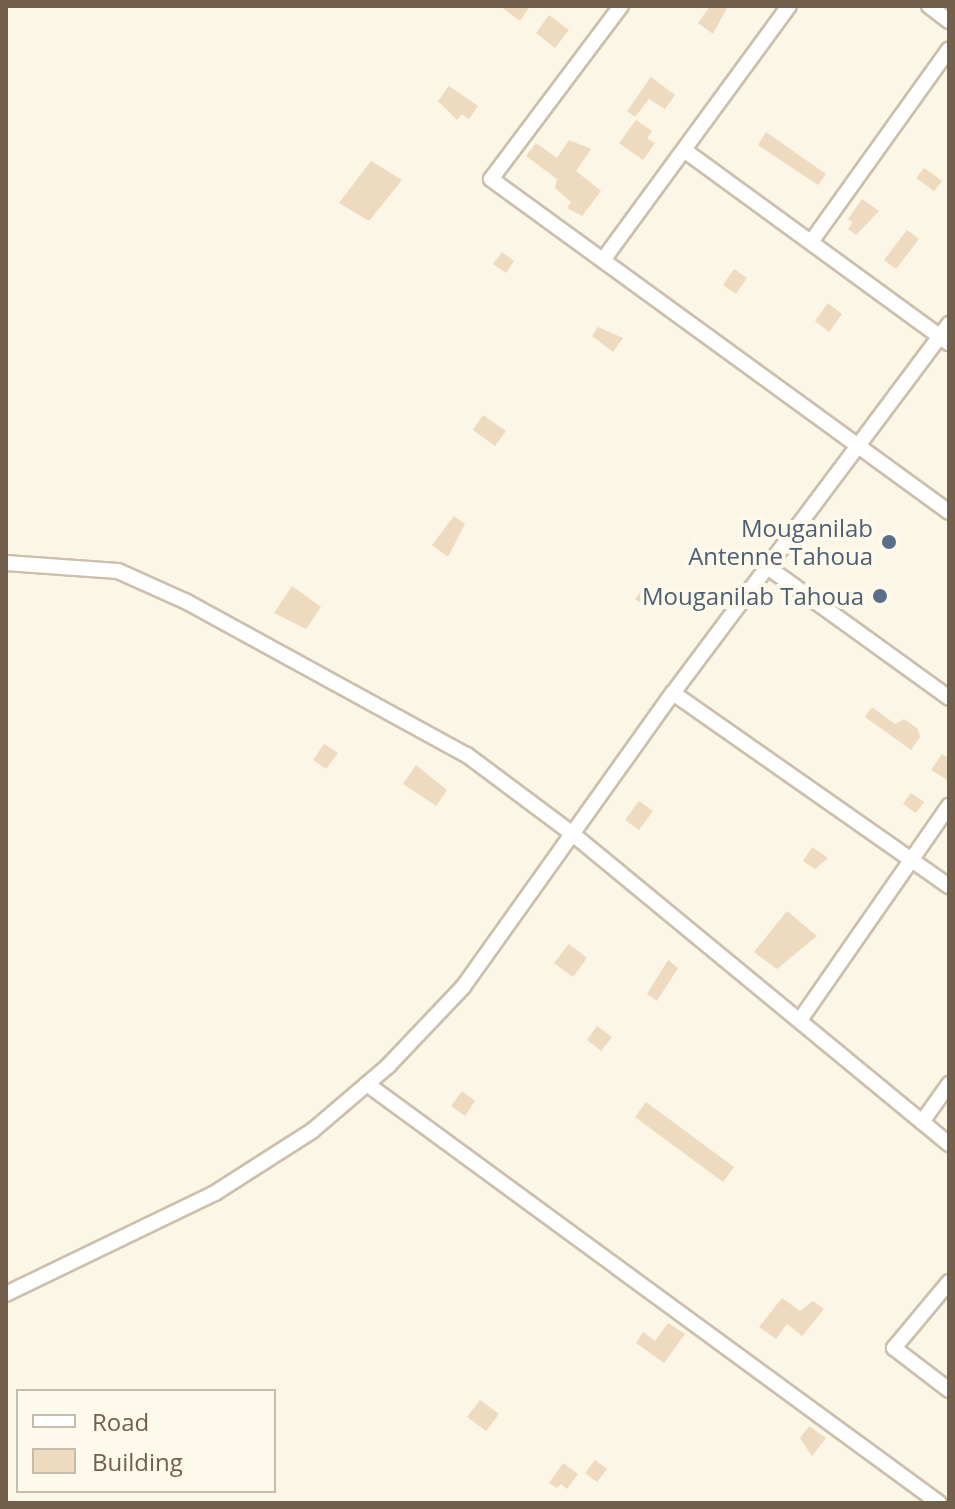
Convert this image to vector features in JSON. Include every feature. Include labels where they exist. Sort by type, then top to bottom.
[{"type":"street","points":[[621,6],[491,179],[949,512]]},
{"type":"street","points":[[603,260],[788,6]]},
{"type":"street","points":[[929,6],[949,21]]},
{"type":"street","points":[[811,242],[949,49]]},
{"type":"street","points":[[684,150],[945,340]]},
{"type":"street","points":[[6,1294],[215,1193],[312,1131],[367,1084],[463,987],[673,693],[859,446],[945,340],[949,324]]},
{"type":"street","points":[[6,563],[118,571],[187,602],[467,755],[574,835],[949,1144]]},
{"type":"street","points":[[769,568],[949,698]]},
{"type":"street","points":[[673,693],[949,886]]},
{"type":"street","points":[[800,1020],[949,806]]},
{"type":"street","points":[[367,1084],[939,1503]]},
{"type":"street","points":[[922,1122],[949,1084]]},
{"type":"street","points":[[949,1282],[894,1348],[949,1390]]},
{"type":"building","points":[[500,6],[530,6],[520,21]]},
{"type":"building","points":[[710,6],[728,6],[713,34],[698,23]]},
{"type":"building","points":[[549,15],[569,30],[555,48],[536,33]]},
{"type":"building","points":[[651,77],[675,95],[665,109],[649,99],[635,117],[627,111]]},
{"type":"building","points":[[449,86],[478,106],[469,119],[462,114],[457,120],[438,101]]},
{"type":"building","points":[[636,120],[652,131],[647,138],[655,143],[643,160],[619,143]]},
{"type":"building","points":[[766,132],[826,174],[818,185],[758,145]]},
{"type":"building","points":[[569,140],[591,149],[576,171],[601,191],[582,216],[567,208],[571,202],[555,188],[557,179],[526,156],[536,143],[557,158]]},
{"type":"building","points":[[371,161],[402,180],[369,221],[339,203]]},
{"type":"building","points":[[924,168],[942,181],[934,191],[916,178]]},
{"type":"building","points":[[862,199],[879,211],[856,235],[848,229],[853,222],[848,219]]},
{"type":"building","points":[[907,230],[919,239],[896,269],[884,260]]},
{"type":"building","points":[[502,252],[514,261],[506,273],[493,264]]},
{"type":"building","points":[[734,269],[747,278],[736,294],[723,285]]},
{"type":"building","points":[[828,303],[842,314],[829,332],[815,321]]},
{"type":"building","points":[[598,327],[623,338],[613,352],[592,336]]},
{"type":"building","points":[[483,415],[506,431],[495,446],[473,430]]},
{"type":"building","points":[[454,516],[465,524],[448,557],[432,545]]},
{"type":"building","points":[[292,586],[321,607],[306,629],[274,613]]},
{"type":"building","points":[[645,586],[658,596],[648,608],[635,599]]},
{"type":"building","points":[[872,707],[895,724],[904,719],[918,729],[920,737],[911,750],[865,717]]},
{"type":"building","points":[[324,744],[338,753],[326,769],[313,760]]},
{"type":"building","points":[[942,754],[949,759],[949,781],[931,770]]},
{"type":"building","points":[[416,765],[447,790],[436,806],[403,784]]},
{"type":"building","points":[[911,793],[924,802],[916,813],[903,804]]},
{"type":"building","points":[[639,801],[653,811],[639,830],[625,820]]},
{"type":"building","points":[[812,847],[828,858],[815,869],[803,861]]},
{"type":"building","points":[[787,911],[817,936],[777,969],[754,952]]},
{"type":"building","points":[[569,944],[587,958],[573,977],[554,963]]},
{"type":"building","points":[[668,960],[678,968],[657,1001],[647,994]]},
{"type":"building","points":[[597,1026],[612,1037],[601,1051],[587,1040]]},
{"type":"building","points":[[462,1091],[475,1101],[465,1116],[451,1106]]},
{"type":"building","points":[[646,1102],[734,1167],[723,1182],[635,1117]]},
{"type":"building","points":[[782,1298],[800,1311],[813,1301],[824,1309],[802,1336],[787,1324],[776,1339],[759,1327]]},
{"type":"building","points":[[668,1323],[685,1334],[664,1363],[636,1343],[643,1332],[655,1341]]},
{"type":"building","points":[[480,1400],[499,1414],[486,1431],[467,1417]]},
{"type":"building","points":[[809,1426],[826,1438],[812,1456],[800,1438]]},
{"type":"building","points":[[595,1460],[607,1469],[597,1482],[585,1473]]},
{"type":"building","points":[[563,1463],[578,1474],[567,1489],[561,1484],[557,1488],[549,1483]]},
{"type":"place","name":"Mouganilab Antenne Tahoua","points":[[889,542]]},
{"type":"place","name":"Mouganilab Tahoua","points":[[880,596]]}]
